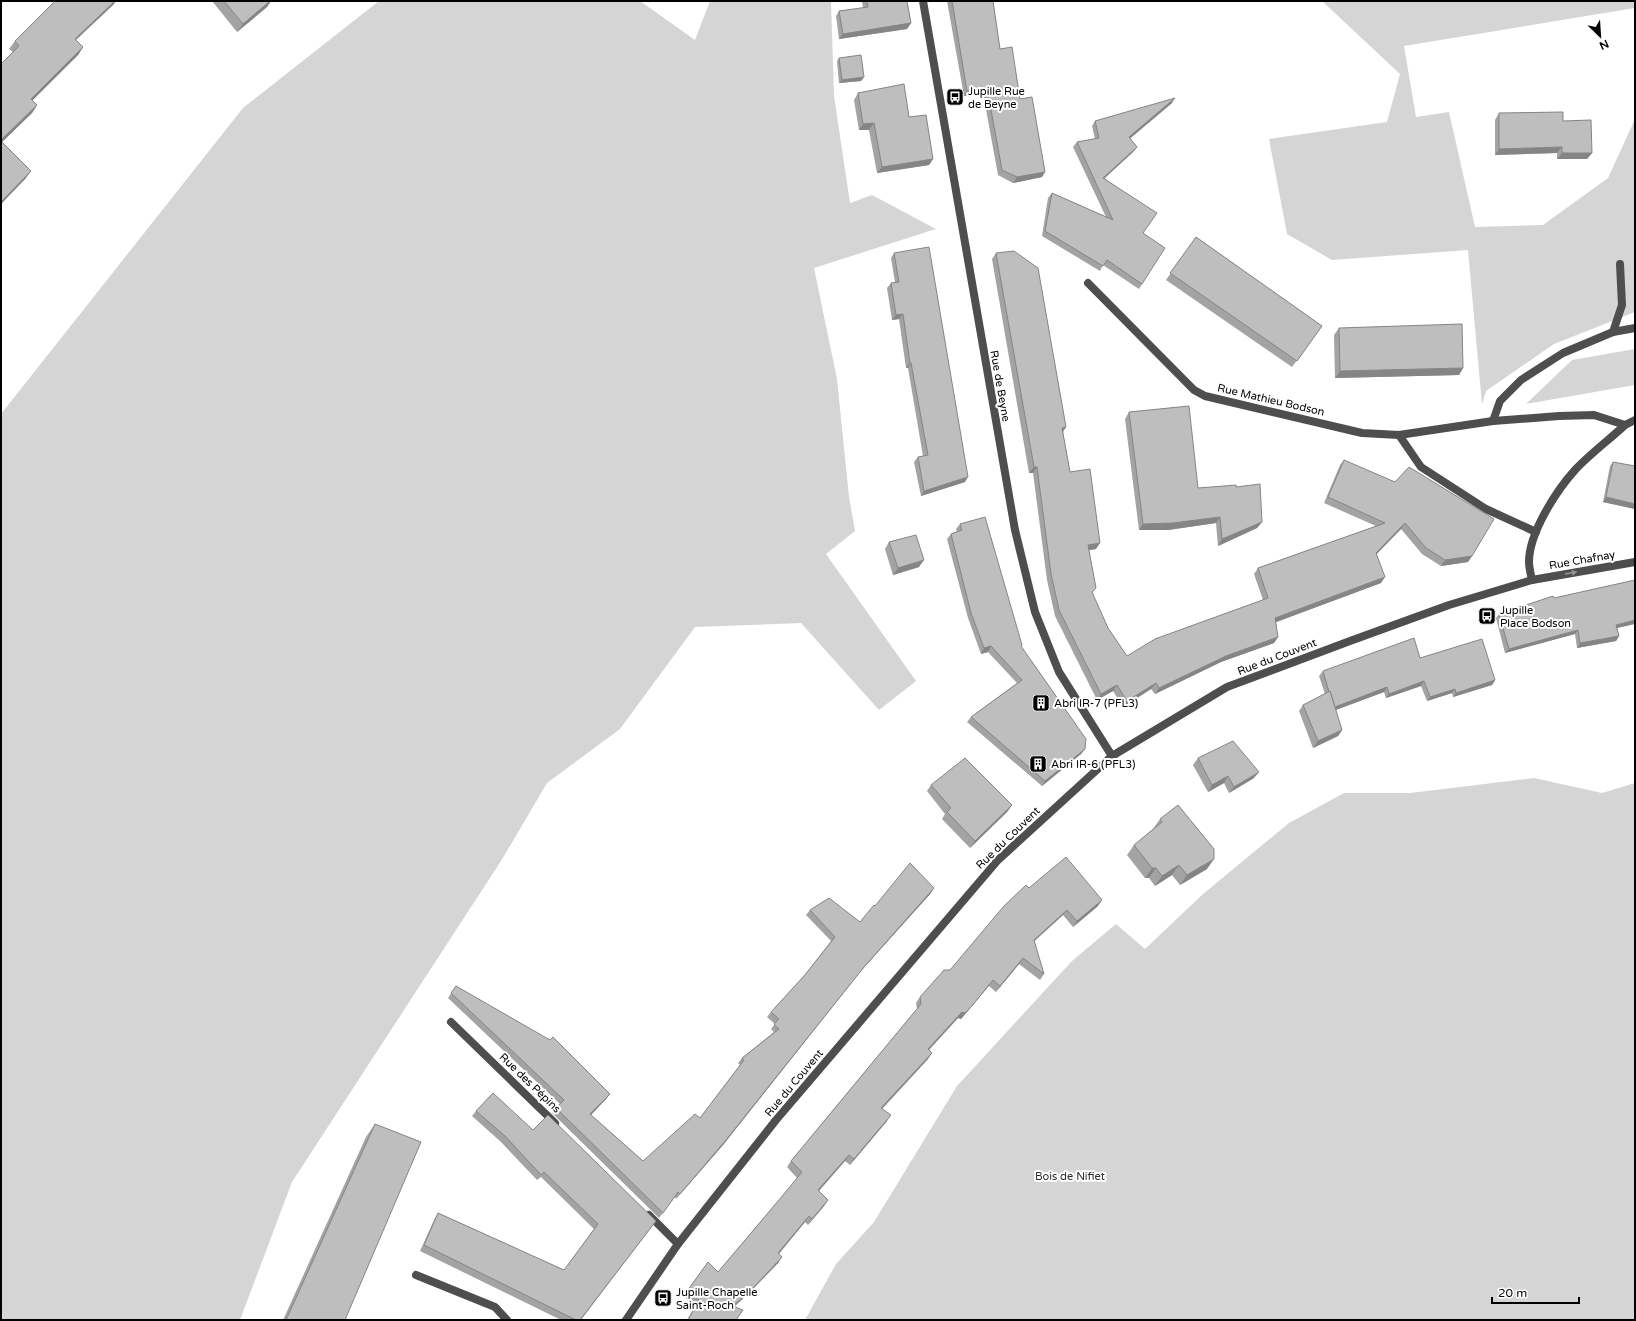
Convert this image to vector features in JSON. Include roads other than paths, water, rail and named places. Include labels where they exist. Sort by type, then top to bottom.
[{"type":"street","name":"Rue de Beyne","points":[[923,1],[1015,530],[1035,612],[1059,672],[1112,756]]},
{"type":"street","points":[[1614,332],[1622,305],[1620,264]]},
{"type":"street","name":"Rue Mathieu Bodson","points":[[1088,283],[1194,390],[1205,396],[1362,433],[1399,435],[1493,421],[1594,416],[1625,425]]},
{"type":"street","points":[[1493,421],[1500,401],[1521,380],[1563,353],[1614,332],[1635,328]]},
{"type":"street","points":[[1532,580],[1529,563],[1531,545],[1536,532],[1555,499],[1575,470],[1625,425],[1635,420]]},
{"type":"street","points":[[1399,435],[1421,467],[1486,509],[1536,532]]},
{"type":"street","name":"Rue Chafnay","points":[[1532,580],[1635,562]]},
{"type":"street","name":"Rue du Couvent","points":[[626,1320],[678,1244],[776,1120],[998,860],[1112,756],[1227,687],[1449,605],[1532,580]]},
{"type":"street","name":"Rue des Pépins","points":[[451,1022],[559,1127]]},
{"type":"street","points":[[644,1211],[678,1244]]},
{"type":"street","points":[[416,1275],[495,1307],[507,1320]]},
{"type":"place","name":"Jupille Rue de Beyne","points":[[955,97]]},
{"type":"place","name":"Jupille Place Bodson","points":[[1487,616]]},
{"type":"place","name":"Abri IR-7 (PFL3)","points":[[1041,703]]},
{"type":"place","name":"Abri IR-6 (PFL3)","points":[[1038,764]]},
{"type":"place","name":"Jupille Chapelle Saint-Roch","points":[[663,1298]]},
{"type":"park label","name":"Bois de Nifiet","points":[[1070,1176]]}]
